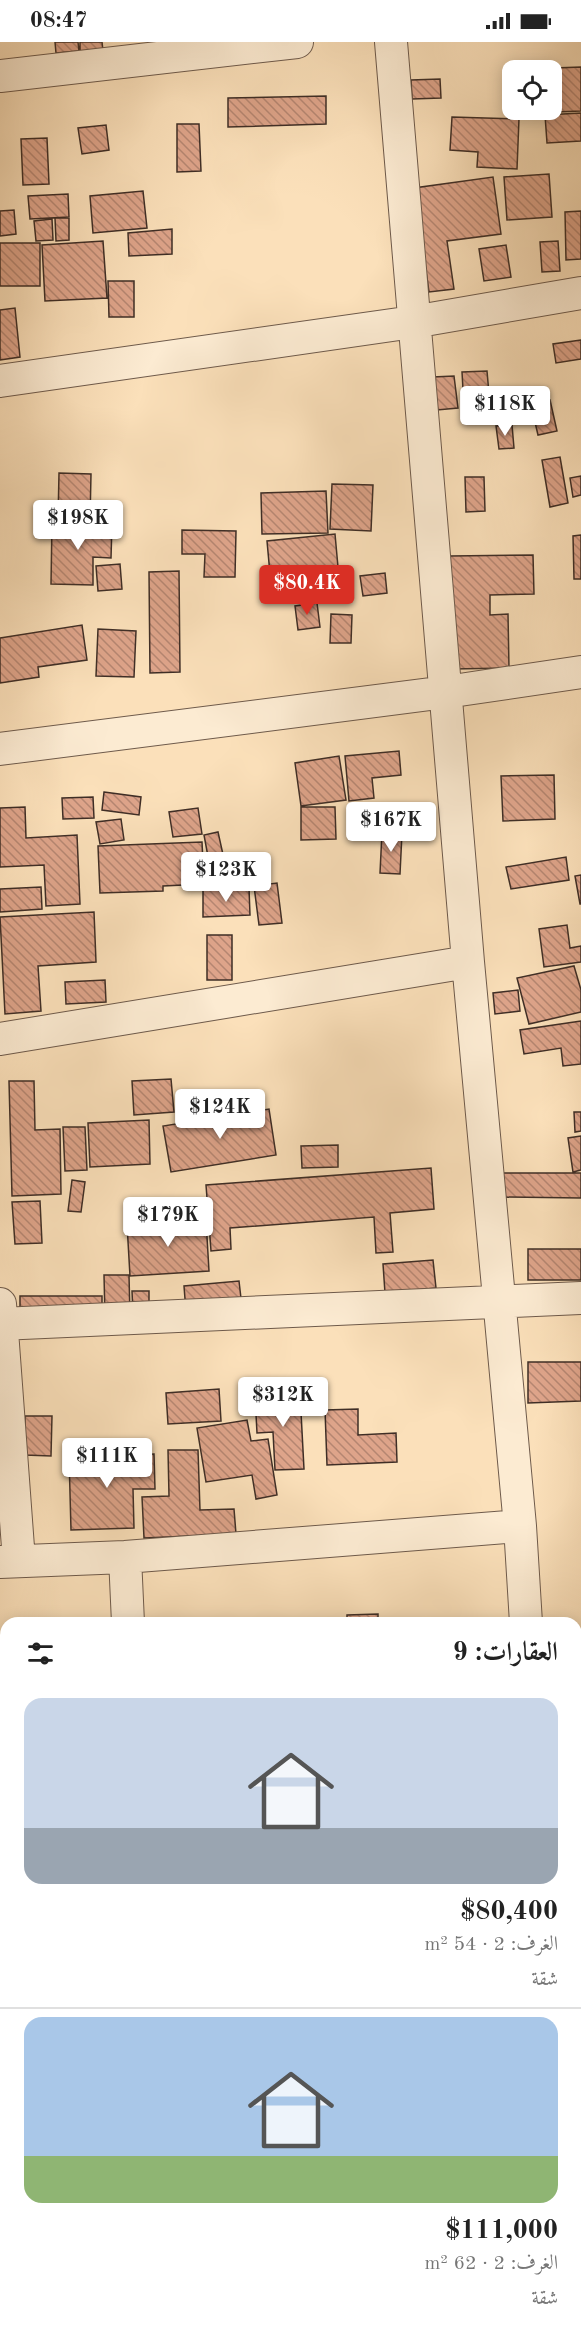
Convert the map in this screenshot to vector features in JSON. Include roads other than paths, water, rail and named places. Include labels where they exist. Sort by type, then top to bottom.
[{"type":"street","points":[[0,76],[297,42]]},
{"type":"street","points":[[391,42],[468,962],[520,1526],[526,1617]]},
{"type":"street","points":[[0,381],[413,322],[581,293]]},
{"type":"street","points":[[0,749],[446,692],[581,672]]},
{"type":"street","points":[[0,1039],[468,962]]},
{"type":"street","points":[[0,1324],[499,1304],[581,1298]]},
{"type":"street","points":[[0,1303],[9,1561],[125,1557],[520,1526]]},
{"type":"street","points":[[125,1557],[129,1617]]}]
